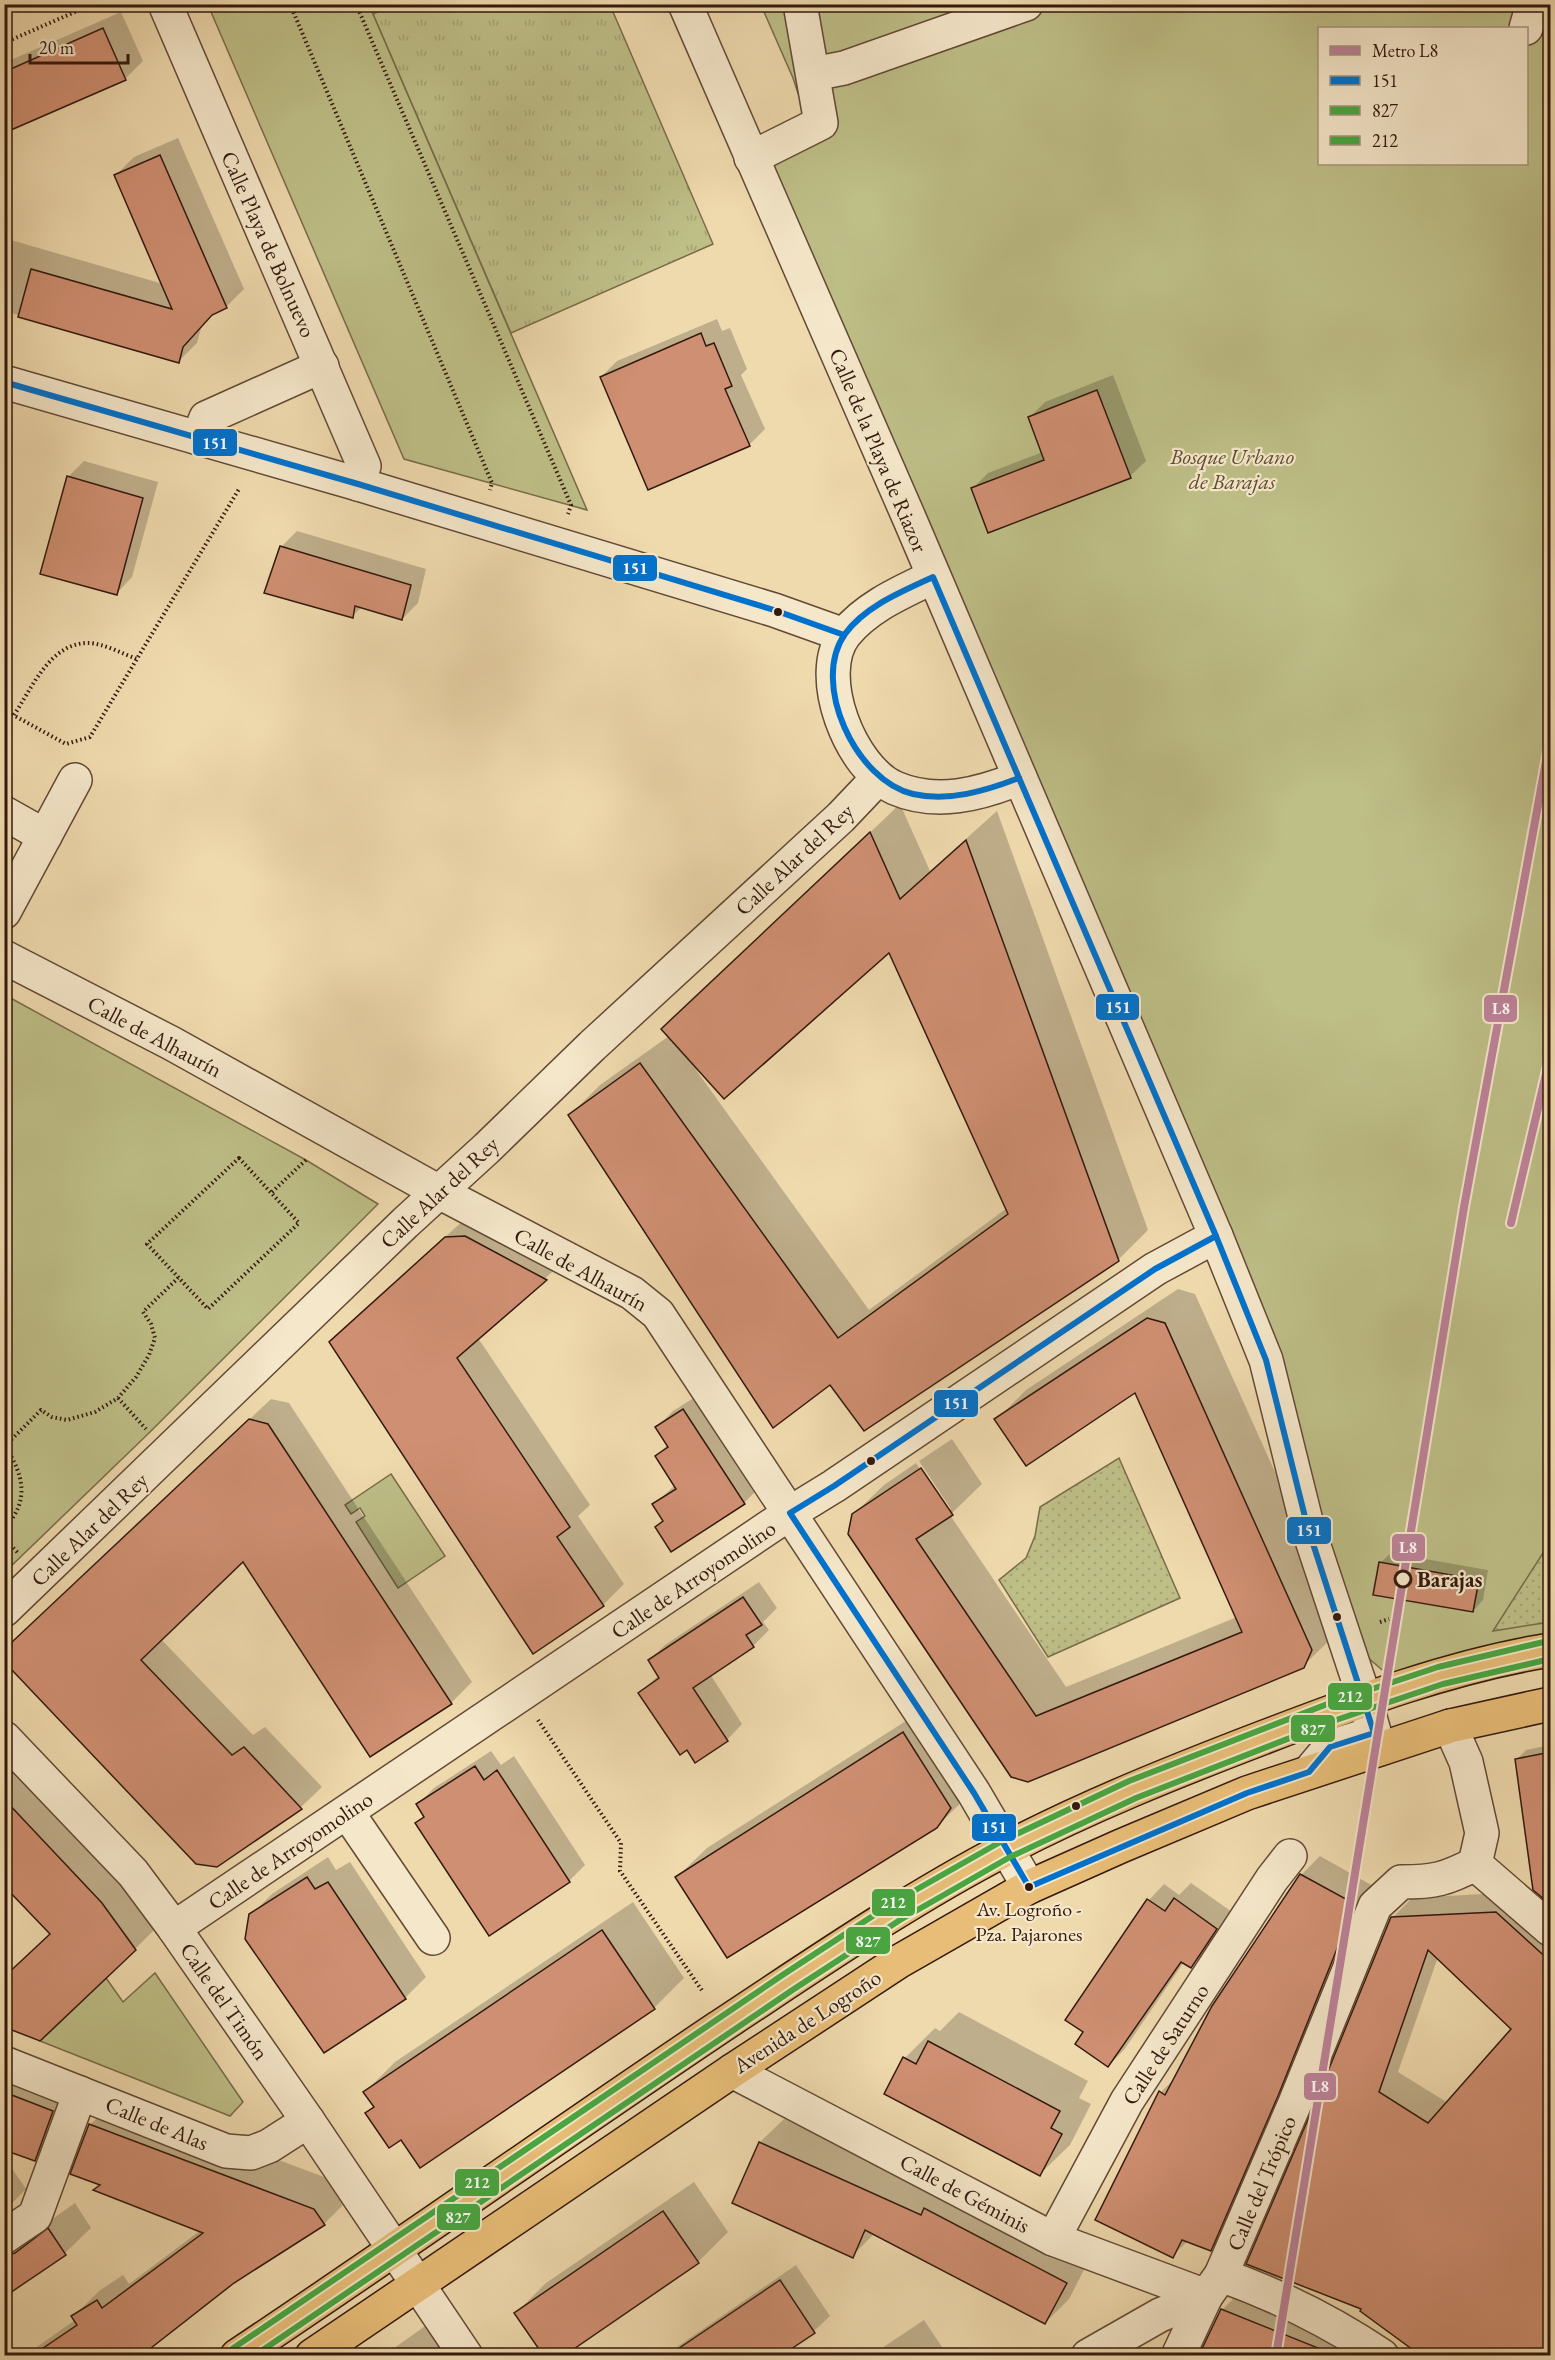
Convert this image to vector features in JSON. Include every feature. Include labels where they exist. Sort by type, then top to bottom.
[{"type":"main road","name":"Avenida de Logroño","points":[[237,2355],[396,2249],[578,2122],[828,1955],[1007,1849],[1124,1794],[1231,1750],[1365,1700],[1499,1658],[1551,1650]]},
{"type":"main road","name":"Avenida de Logroño","points":[[312,2355],[732,2071],[898,1962],[1029,1887],[1247,1793],[1309,1772],[1376,1741],[1551,1704]]},
{"type":"street","name":"Calle Playa de Bolnuevo","points":[[165,4],[364,466],[358,484]]},
{"type":"street","name":"Calle de la Playa de Riazor","points":[[685,4],[1020,778],[1216,1236],[1266,1360],[1307,1525],[1365,1700],[1376,1741]]},
{"type":"street","points":[[751,158],[820,123],[800,4]]},
{"type":"street","points":[[813,74],[844,68],[1026,4]]},
{"type":"street","points":[[1526,27],[1533,4]]},
{"type":"street","points":[[198,438],[206,418],[322,366]]},
{"type":"street","points":[[4,382],[358,484],[774,610],[844,635]]},
{"type":"street","points":[[933,577],[896,594],[867,612],[844,635],[834,662],[834,692],[843,726],[859,756],[878,778],[896,788],[921,795],[953,798],[986,791],[1020,778]]},
{"type":"street","name":"Calle Alar del Rey","points":[[4,1610],[592,1046],[841,817],[878,778]]},
{"type":"street","points":[[4,912],[75,780]]},
{"type":"street","points":[[4,813],[45,836]]},
{"type":"street","name":"Calle de Alhaurín","points":[[4,957],[171,1043],[439,1192],[632,1293],[646,1303],[658,1314],[974,1793],[1029,1887]]},
{"type":"street","name":"Calle de Arroyomolino","points":[[174,1928],[1155,1269],[1216,1236]]},
{"type":"street","points":[[1450,1726],[1466,1762],[1482,1833],[1475,1864],[1551,1929]]},
{"type":"street","name":"Calle del Timón","points":[[4,1738],[133,1873],[308,2121],[466,2355]]},
{"type":"street","points":[[347,1812],[433,1938]]},
{"type":"street","name":"Calle de Saturno","points":[[1053,2239],[1127,2101],[1272,1879],[1290,1856]]},
{"type":"street","name":"Calle del Trópico","points":[[1178,2355],[1213,2286],[1295,2103],[1375,1906],[1401,1882],[1431,1882],[1454,1875],[1475,1864]]},
{"type":"street","name":"Calle de Alas","points":[[4,2062],[226,2151],[251,2153],[269,2146],[308,2121]]},
{"type":"street","name":"Calle de Géminis","points":[[732,2071],[1053,2239],[1213,2286],[1243,2283],[1341,2328],[1382,2355]]},
{"type":"street","points":[[4,2237],[35,2216],[80,2093]]},
{"type":"street","points":[[1088,2355],[1213,2286]]},
{"type":"path","points":[[4,43],[93,4]]},
{"type":"path","points":[[290,4],[492,483],[490,491]]},
{"type":"path","points":[[356,4],[571,505],[568,514]]},
{"type":"path","points":[[4,710],[66,744],[90,737],[239,489]]},
{"type":"path","points":[[14,715],[54,655],[71,646],[90,643],[137,659]]},
{"type":"path","points":[[272,1192],[311,1155]]},
{"type":"path","points":[[239,1158],[272,1192],[299,1223],[208,1309],[147,1244],[239,1158]]},
{"type":"path","points":[[4,1528],[18,1509],[22,1496],[20,1469],[5,1446],[41,1410],[52,1417],[67,1420],[95,1412],[118,1398],[136,1377],[149,1355],[155,1338],[152,1324],[143,1312],[178,1278]]},
{"type":"path","points":[[118,1398],[152,1433]]},
{"type":"path","points":[[4,1538],[23,1558]]},
{"type":"path","points":[[1396,1621],[1402,1600]]},
{"type":"path","points":[[1380,1622],[1389,1619]]},
{"type":"path","points":[[538,1720],[621,1843],[620,1870],[703,1992]]},
{"type":"green space","points":[[208,5],[369,5],[587,510],[404,459]]},
{"type":"green space","points":[[393,5],[610,5],[713,244],[511,333],[373,14]]},
{"type":"green space","name":"Bosque Urbano de Barajas","points":[[761,5],[1550,5],[1550,1650],[1406,1687],[1345,1638],[1283,1419],[751,158],[810,130],[793,78]]},
{"type":"green space","points":[[5,995],[306,1160],[378,1204],[150,1432],[5,1572]]},
{"type":"green space","points":[[1119,1458],[1180,1598],[1048,1657],[999,1580],[1026,1558],[1035,1536],[1040,1507]]},
{"type":"green space","points":[[391,1474],[445,1556],[398,1588],[356,1522],[365,1516],[360,1508],[351,1514],[345,1505]]},
{"type":"green space","points":[[1550,1542],[1550,1622],[1493,1631]]},
{"type":"green space","points":[[155,1973],[243,2102],[230,2116],[40,2041],[106,1978],[123,2002]]},
{"type":"building","points":[[103,28],[126,80],[4,133],[4,72]]},
{"type":"building","points":[[160,155],[227,308],[212,315],[183,347],[179,363],[18,317],[31,269],[172,309],[114,175]]},
{"type":"building","points":[[701,333],[706,346],[714,343],[732,386],[725,389],[750,446],[648,490],[600,377]]},
{"type":"building","points":[[1097,390],[1131,478],[988,533],[971,488],[1044,460],[1028,417]]},
{"type":"building","points":[[67,476],[143,498],[117,595],[40,574]]},
{"type":"building","points":[[280,546],[411,585],[402,620],[355,606],[353,618],[264,593]]},
{"type":"building","points":[[870,832],[900,899],[966,840],[1119,1261],[864,1431],[830,1385],[773,1428],[568,1115],[640,1063],[838,1338],[1008,1214],[889,953],[724,1099],[661,1029]]},
{"type":"building","points":[[465,1236],[547,1280],[457,1358],[570,1527],[557,1537],[604,1606],[533,1654],[329,1342],[445,1237]]},
{"type":"building","points":[[1147,1318],[1165,1323],[1312,1650],[1304,1668],[1028,1782],[1011,1777],[848,1534],[852,1514],[921,1468],[953,1515],[916,1539],[1036,1716],[1242,1632],[1135,1393],[1026,1466],[994,1419]]},
{"type":"building","points":[[683,1409],[745,1504],[671,1552],[655,1527],[663,1521],[652,1504],[676,1489],[655,1456],[668,1447],[655,1427]]},
{"type":"building","points":[[249,1419],[268,1424],[452,1704],[370,1757],[243,1562],[141,1660],[232,1755],[244,1747],[302,1809],[217,1867],[196,1864],[10,1668],[12,1642]]},
{"type":"building","points":[[1379,1562],[1479,1580],[1473,1612],[1373,1595]]},
{"type":"building","points":[[743,1597],[762,1625],[746,1635],[754,1647],[693,1688],[728,1741],[695,1763],[687,1750],[680,1755],[638,1693],[659,1678],[648,1660]]},
{"type":"building","points":[[903,1732],[951,1808],[937,1828],[727,1958],[675,1877]]},
{"type":"building","points":[[1551,1752],[1551,1899],[1545,1900],[1533,1890],[1515,1759]]},
{"type":"building","points":[[475,1766],[484,1780],[497,1770],[570,1882],[489,1936],[415,1823],[424,1817],[416,1804]]},
{"type":"building","points":[[4,1799],[102,1903],[136,1950],[40,2041],[4,2027],[4,1977],[50,1934],[4,1886]]},
{"type":"building","points":[[1300,1874],[1355,1904],[1278,2096],[1211,2251],[1182,2240],[1173,2258],[1095,2220],[1159,2091],[1165,2095],[1212,2006]]},
{"type":"building","points":[[307,1877],[315,1889],[328,1882],[406,1999],[324,2053],[245,1939],[249,1914]]},
{"type":"building","points":[[1174,1898],[1217,1929],[1191,1968],[1181,1962],[1108,2067],[1075,2044],[1083,2032],[1065,2020],[1147,1899],[1165,1911]]},
{"type":"building","points":[[1496,1912],[1551,1962],[1551,2355],[1420,2355],[1360,2311],[1361,2309],[1246,2264],[1391,1917]],"holes":[[[1428,1950],[1511,2029],[1428,2123],[1379,2092]]]},
{"type":"building","points":[[602,1930],[655,2009],[420,2168],[401,2140],[389,2148],[365,2113],[374,2107],[363,2092]]},
{"type":"building","points":[[928,2041],[1060,2111],[1051,2128],[1062,2134],[1040,2176],[884,2094],[903,2057],[916,2064]]},
{"type":"building","points":[[4,2092],[53,2111],[35,2161],[4,2150]]},
{"type":"building","points":[[89,2124],[314,2209],[325,2225],[234,2283],[142,2355],[33,2355],[77,2325],[71,2316],[97,2300],[102,2308],[203,2233],[93,2190],[100,2185],[70,2174]]},
{"type":"building","points":[[759,2142],[921,2215],[924,2208],[1067,2283],[1045,2324],[865,2230],[853,2258],[732,2203]]},
{"type":"building","points":[[663,2211],[699,2263],[565,2355],[543,2355],[514,2313]]},
{"type":"building","points":[[48,2228],[66,2255],[4,2297],[4,2256],[15,2253]]},
{"type":"building","points":[[780,2280],[815,2333],[782,2355],[669,2355]]},
{"type":"building","points":[[1221,2309],[1333,2354],[1199,2355]]},
{"type":"metro line","name":"L8","points":[[1276,2356],[1464,1207],[1550,740]]},
{"type":"metro line","name":"L8","points":[[1511,1223],[1550,1057]]},
{"type":"transit line","name":"151","points":[[4,382],[358,484],[774,610],[844,635]]},
{"type":"transit line","name":"151","points":[[933,577],[1019,778],[980,791],[940,797],[913,794],[892,785],[873,770],[857,751],[844,728],[836,703],[833,678],[836,654],[845,634],[853,624],[885,600],[933,577]]},
{"type":"transit line","name":"151","points":[[1019,778],[1216,1236]]},
{"type":"transit line","name":"151","points":[[1216,1236],[1266,1360],[1307,1525],[1374,1733],[1330,1747],[1309,1772],[1247,1793],[1029,1887],[974,1793],[790,1513],[834,1486],[1155,1269],[1216,1236]]},
{"type":"transit line","name":"212","points":[[232,2349],[784,1974],[891,1904],[1002,1841],[1129,1781],[1330,1703],[1438,1667],[1548,1641]]},
{"type":"transit line","name":"827","points":[[254,2356],[794,1989],[900,1920],[1010,1857],[1136,1798],[1336,1720],[1443,1684],[1550,1659]]},
{"type":"place","name":"Barajas","points":[[1403,1579]]},
{"type":"place","name":"Av. Logroño - Pza. Pajarones","points":[[1029,1887]]}]
